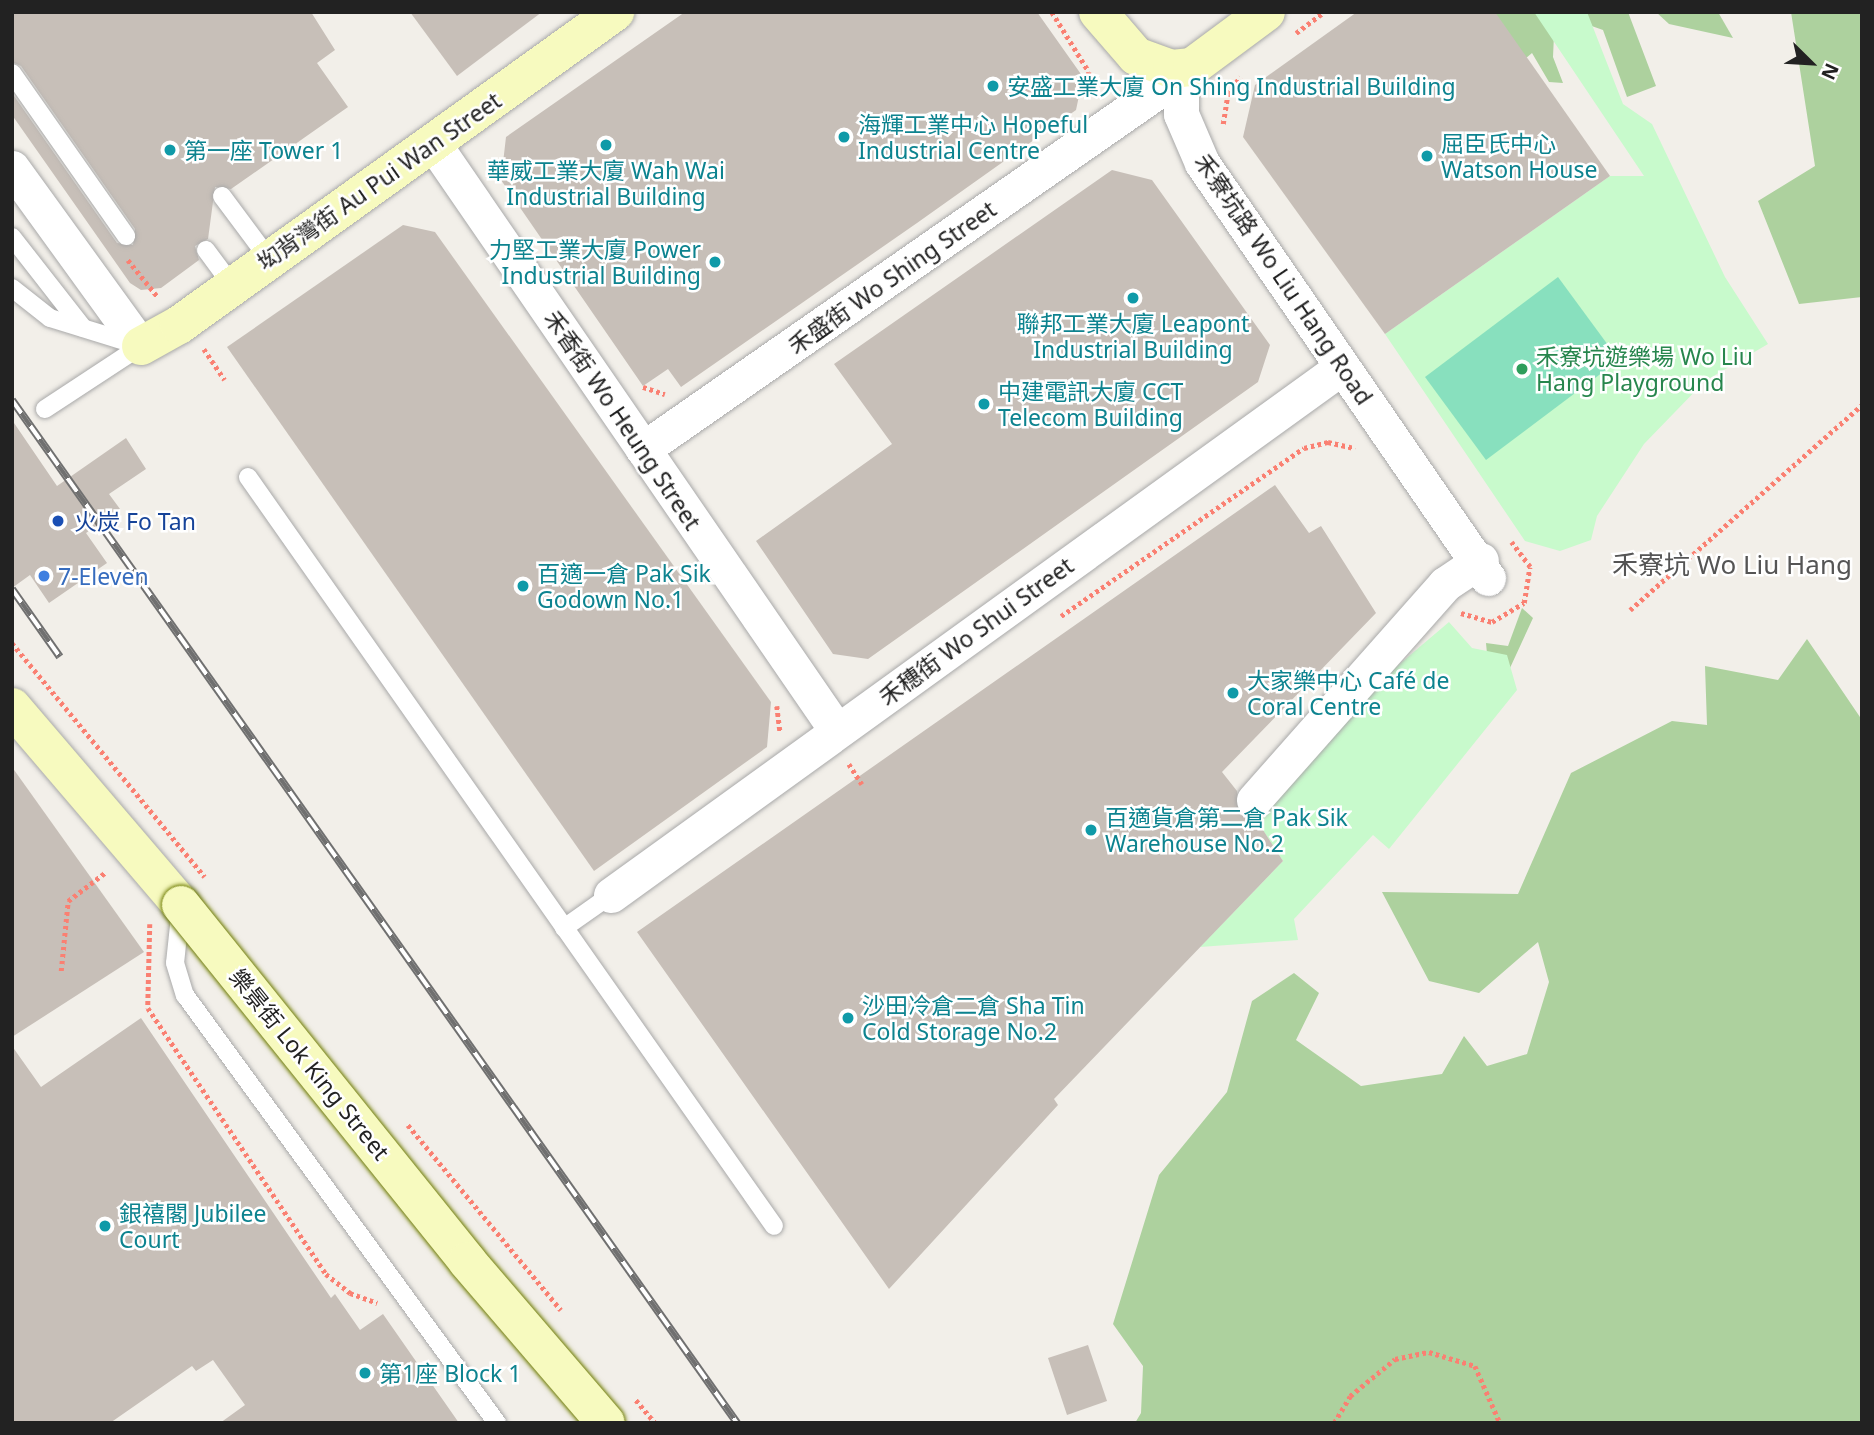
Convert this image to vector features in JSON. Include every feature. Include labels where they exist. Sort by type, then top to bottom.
[{"type":"street","name":"㘭背灣街 Au Pui Wan Street","points":[[141,346],[433,144],[615,12]]},
{"type":"street","points":[[1098,12],[1136,56],[1154,66],[1192,67],[1279,24]]},
{"type":"street","name":"禾盛街 Wo Shing Street","points":[[643,449],[1192,67]]},
{"type":"street","name":"禾寮坑路 Wo Liu Hang Road","points":[[1192,67],[1181,89],[1181,114],[1191,141],[1342,368],[1484,569],[1445,584]]},
{"type":"street","name":"禾香街 Wo Heung Street","points":[[433,144],[848,750]]},
{"type":"street","points":[[12,168],[141,346]]},
{"type":"street","name":"禾穗街 Wo Shui Street","points":[[611,895],[848,750],[1342,368]]},
{"type":"street","points":[[1254,800],[1445,584]]},
{"type":"street","name":"樂景街 Lok King Street","points":[[12,707],[165,913],[606,1423]]},
{"type":"lane","points":[[12,73],[127,236]]},
{"type":"lane","points":[[222,196],[269,259]]},
{"type":"lane","points":[[12,237],[85,331]]},
{"type":"lane","points":[[206,250],[232,285]]},
{"type":"lane","points":[[12,288],[36,311],[85,331],[141,346]]},
{"type":"lane","points":[[45,409],[141,346]]},
{"type":"lane","points":[[248,477],[774,1226]]},
{"type":"lane","points":[[564,928],[611,895]]},
{"type":"lane","points":[[165,913],[175,963],[185,995],[497,1423]]},
{"type":"path","points":[[1052,12],[1089,72],[1083,106]]},
{"type":"path","points":[[1279,24],[1324,12]]},
{"type":"path","points":[[1227,136],[1228,94],[1248,68]]},
{"type":"path","points":[[203,348],[225,380]]},
{"type":"path","points":[[634,382],[647,390],[676,392]]},
{"type":"path","points":[[1630,610],[1862,405]]},
{"type":"path","points":[[1053,621],[1304,448],[1328,442],[1367,455]]},
{"type":"path","points":[[1445,584],[1453,604],[1469,618],[1492,622],[1516,612],[1530,592],[1530,567],[1500,532]]},
{"type":"path","points":[[776,702],[780,731],[776,743]]},
{"type":"path","points":[[837,771],[848,750]]},
{"type":"path","points":[[848,750],[862,784]]},
{"type":"path","points":[[61,971],[68,901],[114,866]]},
{"type":"path","points":[[165,913],[147,959],[148,1008],[326,1274],[350,1293],[387,1308]]},
{"type":"path","points":[[1334,1423],[1350,1396],[1395,1359],[1429,1352],[1475,1366],[1500,1423]]},
{"type":"green space","points":[[1480,12],[1628,12],[1656,86],[1627,97],[1603,30],[1555,13],[1553,57],[1563,83],[1549,82],[1532,53],[1507,74]]},
{"type":"green space","name":"禾寮坑遊樂場 Wo Liu Hang Playground","points":[[1534,12],[1587,12],[1623,104],[1652,124],[1725,277],[1768,344],[1705,381],[1644,444],[1597,516],[1591,540],[1560,551],[1525,541],[1385,334],[1610,176],[1644,176]]},
{"type":"green space","points":[[1656,12],[1718,12],[1733,38],[1669,24]]},
{"type":"green space","points":[[1791,12],[1862,12],[1862,297],[1799,304],[1758,201],[1815,166]]},
{"type":"green space","name":"禾寮坑遊樂場 Wo Liu Hang Playground","points":[[1558,277],[1619,360],[1486,460],[1425,377]]},
{"type":"green space","points":[[1522,608],[1533,618],[1492,707],[1486,643],[1508,646]]},
{"type":"green space","points":[[1449,622],[1472,648],[1507,655],[1517,690],[1389,849],[1373,835],[1294,919],[1298,940],[1200,947],[1283,861],[1242,798]]},
{"type":"green space","points":[[1807,639],[1862,720],[1862,1423],[1135,1423],[1141,1413],[1143,1366],[1113,1324],[1159,1175],[1227,1092],[1252,1001],[1294,973],[1319,993],[1296,1040],[1361,1086],[1442,1074],[1464,1036],[1487,1066],[1527,1054],[1549,982],[1538,942],[1479,993],[1429,981],[1382,892],[1518,894],[1571,773],[1672,721],[1707,725],[1705,666],[1778,680]]},
{"type":"building","points":[[12,12],[311,12],[335,50],[317,63],[348,107],[231,189],[215,187],[208,239],[195,246],[199,260],[161,288],[141,290],[130,283],[12,115],[12,93],[117,243],[133,245],[135,229],[21,66],[12,62]]},
{"type":"building","points":[[410,12],[542,12],[457,76]]},
{"type":"building","points":[[685,12],[1037,12],[1083,77],[1076,110],[917,223],[681,387],[668,369],[643,386],[501,180],[506,137]]},
{"type":"building","name":"屈臣氏中心 Watson House","points":[[1357,12],[1495,12],[1610,176],[1385,334],[1243,137],[1255,85]]},
{"type":"building","points":[[1112,170],[1152,180],[1270,345],[1258,382],[868,659],[833,654],[756,541],[892,444],[834,364]]},
{"type":"building","points":[[403,225],[435,232],[771,702],[767,747],[594,871],[227,347]]},
{"type":"building","name":"火炭 Fo Tan","points":[[12,420],[57,486],[126,438],[146,469],[109,494],[120,509],[86,533],[107,563],[49,603],[30,575],[12,588]]},
{"type":"building","points":[[1275,485],[1309,533],[1321,526],[1376,613],[1222,772],[1237,791],[1240,815],[1256,819],[1283,861],[1054,1099],[1058,1105],[889,1289],[637,932]]},
{"type":"building","points":[[12,767],[144,952],[12,1037]]},
{"type":"building","points":[[141,1018],[331,1298],[335,1294],[360,1330],[383,1314],[459,1423],[220,1423],[245,1405],[213,1360],[196,1371],[192,1366],[110,1423],[12,1423],[12,1046],[41,1087]]},
{"type":"building","points":[[1088,1345],[1107,1401],[1067,1415],[1048,1358]]},
{"type":"railway","points":[[12,400],[737,1423]]},
{"type":"railway","points":[[12,589],[60,657]]},
{"type":"place","name":"安盛工業大廈 On Shing Industrial Building","points":[[993,86]]},
{"type":"place","name":"海輝工業中心 Hopeful Industrial Centre","points":[[844,137]]},
{"type":"place","name":"華威工業大廈 Wah Wai Industrial Building","points":[[606,145]]},
{"type":"place","name":"第一座 Tower 1","points":[[170,150]]},
{"type":"place","name":"屈臣氏中心 Watson House","points":[[1427,156]]},
{"type":"place","name":"力堅工業大廈 Power Industrial Building","points":[[715,262]]},
{"type":"place","name":"聯邦工業大廈 Leapont Industrial Building","points":[[1133,298]]},
{"type":"place","name":"禾寮坑遊樂場 Wo Liu Hang Playground","points":[[1522,369]]},
{"type":"place","name":"中建電訊大廈 CCT Telecom Building","points":[[984,404]]},
{"type":"place","name":"火炭 Fo Tan","points":[[58,521]]},
{"type":"place","name":"7-Eleven","points":[[44,576]]},
{"type":"place","name":"百適一倉 Pak Sik Godown No.1","points":[[523,586]]},
{"type":"place","name":"大家樂中心 Café de Coral Centre","points":[[1233,693]]},
{"type":"place","name":"百適貨倉第二倉 Pak Sik Warehouse No.2","points":[[1091,830]]},
{"type":"place","name":"沙田冷倉二倉 Sha Tin Cold Storage No.2","points":[[848,1018]]},
{"type":"place","name":"銀禧閣 Jubilee Court","points":[[105,1226]]},
{"type":"place","name":"第1座 Block 1","points":[[365,1373]]},
{"type":"district","name":"禾寮坑 Wo Liu Hang","points":[[1732,565]]}]
